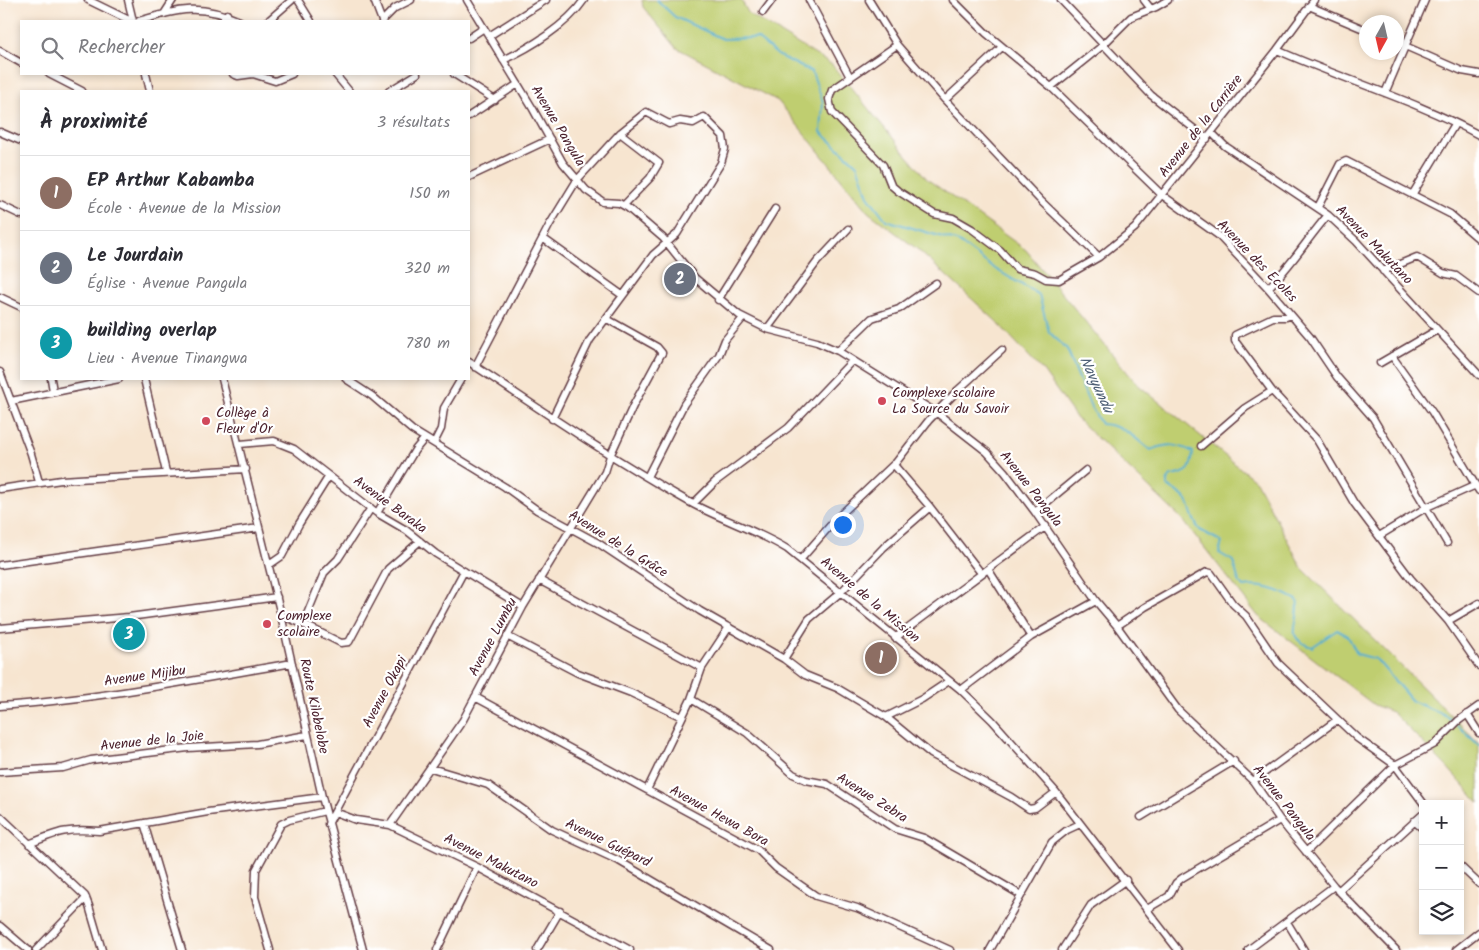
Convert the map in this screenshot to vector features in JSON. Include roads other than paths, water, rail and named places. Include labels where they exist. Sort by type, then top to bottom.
[{"type":"street","points":[[88,0],[130,20]]},
{"type":"street","points":[[128,0],[132,20]]},
{"type":"street","points":[[164,14],[173,0]]},
{"type":"street","points":[[269,20],[292,0]]},
{"type":"street","points":[[298,0],[310,20]]},
{"type":"street","points":[[374,0],[382,20]]},
{"type":"street","points":[[383,20],[395,8],[411,0]]},
{"type":"street","name":"Avenue Pangula","points":[[467,0],[566,168],[577,180],[601,200],[624,205],[668,244],[687,269],[718,300],[743,318],[767,329],[817,342],[838,351],[937,413],[987,452],[1005,472],[1046,526],[1096,601],[1118,626],[1178,710],[1253,781],[1280,820],[1336,888],[1396,950]]},
{"type":"street","points":[[489,36],[546,0]]},
{"type":"street","points":[[503,60],[522,51],[569,17],[584,0]]},
{"type":"street","points":[[763,12],[772,0]]},
{"type":"street","points":[[809,0],[850,77],[897,46]]},
{"type":"street","points":[[869,0],[897,46],[945,100],[1042,202],[1098,257]]},
{"type":"street","name":"Avenue des Ecoles","points":[[953,0],[1002,47],[1051,87],[1162,195],[1218,235],[1268,288],[1310,337],[1336,377],[1373,418],[1447,543]]},
{"type":"street","name":"Avenue Makutano","points":[[1061,0],[1102,46],[1151,95],[1328,215],[1383,270],[1479,375]]},
{"type":"street","points":[[1144,0],[1151,9]]},
{"type":"street","points":[[1051,87],[1102,46],[1131,16],[1151,9],[1168,0]]},
{"type":"street","name":"Avenue de la Carrière","points":[[850,77],[832,90],[829,99],[832,112],[878,159],[886,170],[892,185],[898,191],[934,214],[953,218],[972,229],[1000,250],[1012,264],[1022,271],[1034,273],[1046,279],[1058,280],[1098,257],[1131,233],[1210,136],[1314,0]]},
{"type":"street","points":[[1385,93],[1424,0]]},
{"type":"street","points":[[1309,6],[1359,27]]},
{"type":"street","points":[[143,20],[164,14],[198,9],[226,14],[238,20]]},
{"type":"street","points":[[223,20],[226,14]]},
{"type":"street","points":[[470,37],[484,28]]},
{"type":"street","points":[[1406,46],[1462,70],[1479,74]]},
{"type":"street","points":[[945,100],[1002,47]]},
{"type":"street","points":[[1277,50],[1325,71],[1422,107],[1479,135]]},
{"type":"street","points":[[0,51],[20,62]]},
{"type":"street","points":[[51,75],[80,90]]},
{"type":"street","points":[[146,75],[150,90]]},
{"type":"street","points":[[236,75],[257,75],[275,81],[290,75]]},
{"type":"street","points":[[336,75],[348,90]]},
{"type":"street","points":[[391,90],[415,75]]},
{"type":"street","points":[[456,75],[495,100]]},
{"type":"street","points":[[470,115],[518,84]]},
{"type":"street","points":[[471,365],[577,180],[620,133],[646,112],[669,124],[693,123],[704,117],[723,136],[726,142],[725,153],[719,167],[682,227],[668,244],[653,255],[588,343],[552,419]]},
{"type":"street","points":[[1412,195],[1455,124]]},
{"type":"street","points":[[0,132],[20,141]]},
{"type":"street","points":[[620,133],[659,164],[650,178],[624,205]]},
{"type":"street","points":[[470,177],[550,139]]},
{"type":"street","points":[[1318,207],[1343,162],[1450,214],[1479,239]]},
{"type":"street","points":[[0,204],[20,214]]},
{"type":"street","points":[[718,300],[775,210]]},
{"type":"street","points":[[1268,288],[1290,266],[1303,245],[1328,215]]},
{"type":"street","points":[[767,329],[817,262],[848,229]]},
{"type":"street","points":[[544,239],[622,295]]},
{"type":"street","points":[[1383,270],[1417,257],[1443,273],[1456,276],[1479,293]]},
{"type":"street","points":[[838,351],[872,318],[899,309],[936,283]]},
{"type":"street","points":[[0,297],[20,307]]},
{"type":"street","points":[[1291,315],[1273,317],[1234,337],[1245,357],[1272,391],[1317,440],[1354,502],[1411,579],[1448,622],[1479,666]]},
{"type":"street","points":[[647,477],[684,404],[719,355],[725,340],[743,318]]},
{"type":"street","name":"Avenue Lumbu","points":[[390,825],[463,720],[523,607],[605,472],[610,456],[662,352],[657,347],[607,319]]},
{"type":"street","points":[[1380,363],[1437,330]]},
{"type":"street","points":[[801,559],[836,519],[894,464],[958,390],[1002,350]]},
{"type":"street","points":[[1379,536],[1427,507],[1477,488],[1432,412],[1392,356]]},
{"type":"street","points":[[693,504],[720,478],[788,428],[852,361]]},
{"type":"street","name":"Avenue de la Mission","points":[[471,365],[610,456],[693,504],[763,534],[801,559],[895,638],[961,690],[1056,792],[1126,880],[1178,950]]},
{"type":"street","points":[[0,372],[3,392],[11,401],[39,482]]},
{"type":"street","points":[[51,380],[53,391]]},
{"type":"street","points":[[11,401],[114,380]]},
{"type":"street","points":[[144,380],[166,472]]},
{"type":"street","name":"Route Kilobelobe","points":[[222,380],[240,444],[281,615],[328,824],[363,950]]},
{"type":"street","name":"Avenue de la Grâce","points":[[348,380],[372,396],[425,438],[505,487],[537,510],[570,528],[784,659],[805,675],[837,688],[886,717],[931,754],[1011,797],[1029,809],[1034,808],[1056,792]]},
{"type":"street","points":[[434,443],[441,429],[444,408],[460,380]]},
{"type":"street","points":[[1200,446],[1245,408],[1272,391]]},
{"type":"street","points":[[303,624],[324,573],[338,559],[374,511],[425,438]]},
{"type":"street","name":"Avenue Baraka","points":[[240,444],[268,441],[281,442],[294,449],[374,511],[464,572],[523,607]]},
{"type":"street","points":[[894,464],[895,468],[930,507],[981,573]]},
{"type":"street","points":[[0,489],[39,482],[166,472],[246,469]]},
{"type":"street","points":[[1035,512],[1086,470]]},
{"type":"street","points":[[268,565],[282,556],[299,524],[329,476]]},
{"type":"street","points":[[784,659],[808,619],[842,592],[884,547],[930,507]]},
{"type":"street","points":[[895,638],[1046,526]]},
{"type":"street","points":[[0,565],[260,528]]},
{"type":"street","points":[[281,615],[341,642],[349,642],[388,569],[420,541]]},
{"type":"street","points":[[988,569],[1031,638]]},
{"type":"street","name":"Avenue Okapi","points":[[328,824],[464,572]]},
{"type":"street","points":[[1118,626],[1174,590],[1207,572],[1211,573],[1233,604],[1246,616],[1278,663],[1367,747],[1395,765],[1421,800]]},
{"type":"street","points":[[539,580],[702,668]]},
{"type":"street","points":[[0,628],[129,617],[276,597]]},
{"type":"street","points":[[961,690],[1031,638],[1096,601]]},
{"type":"street","points":[[1448,622],[1479,604]]},
{"type":"street","points":[[647,790],[691,699],[702,668],[729,627]]},
{"type":"street","points":[[507,636],[578,673],[631,694],[682,718]]},
{"type":"street","name":"Avenue Mijibu","points":[[0,706],[79,700],[183,684],[292,663]]},
{"type":"street","points":[[886,717],[922,699],[949,681]]},
{"type":"street","name":"Avenue Hewa Bora","points":[[475,696],[758,850],[776,868],[816,896],[857,908],[950,950]]},
{"type":"street","name":"Avenue Zebra","points":[[691,699],[746,732],[793,774],[806,780],[827,784],[895,829],[924,838],[1021,894]]},
{"type":"street","points":[[1306,852],[1395,765],[1435,744],[1458,721],[1479,706]]},
{"type":"street","points":[[1468,714],[1479,733]]},
{"type":"street","points":[[1253,781],[1337,720]]},
{"type":"street","name":"Avenue de la Joie","points":[[0,772],[63,768],[91,760],[188,748],[257,744],[307,735]]},
{"type":"street","points":[[1141,817],[1234,761]]},
{"type":"street","name":"Avenue Guépard","points":[[431,768],[488,784],[552,830],[619,861],[771,950]]},
{"type":"street","points":[[28,844],[58,832],[86,829],[99,831],[322,797]]},
{"type":"street","points":[[270,950],[255,897],[256,870],[282,824],[289,820],[325,811]]},
{"type":"street","name":"Avenue Makutano","points":[[335,812],[356,820],[390,825],[477,867],[630,950]]},
{"type":"street","points":[[0,816],[86,898],[102,950]]},
{"type":"street","points":[[1248,950],[1336,888],[1419,817]]},
{"type":"street","points":[[1147,909],[1169,896],[1182,878],[1280,820]]},
{"type":"street","points":[[1414,821],[1419,825]]},
{"type":"street","points":[[144,824],[182,950]]},
{"type":"street","points":[[990,950],[1052,842],[1080,824]]},
{"type":"street","points":[[437,950],[477,867]]},
{"type":"street","points":[[1464,870],[1479,884]]},
{"type":"street","points":[[1062,950],[1091,905],[1126,880]]},
{"type":"street","points":[[36,950],[86,898]]},
{"type":"street","points":[[536,950],[560,912]]},
{"type":"street","points":[[1287,922],[1304,950]]},
{"type":"street","points":[[0,926],[28,950]]},
{"type":"street","points":[[1456,950],[1479,932]]},
{"type":"waterway","name":"Navyundu","points":[[657,0],[675,17],[723,39],[757,38],[779,56],[812,72],[823,102],[821,132],[857,165],[868,196],[886,220],[959,242],[992,267],[1039,295],[1049,332],[1067,349],[1090,405],[1101,424],[1122,429],[1150,450],[1172,445],[1193,452],[1188,470],[1182,474],[1171,476],[1167,481],[1167,486],[1184,497],[1188,502],[1195,523],[1200,530],[1222,542],[1219,553],[1233,561],[1239,582],[1244,587],[1258,586],[1271,589],[1297,600],[1295,633],[1302,643],[1312,647],[1337,630],[1348,636],[1357,654],[1376,659],[1412,701],[1447,716],[1479,745]]},
{"type":"place","name":"Le Jourdain","points":[[680,279]]},
{"type":"place","name":"Complexe scolaire La Source du Savoir","points":[[882,401]]},
{"type":"place","name":"Collège à Fleur d'Or","points":[[206,421]]},
{"type":"place","name":"Complexe scolaire","points":[[267,624]]},
{"type":"place","name":"building overlap","points":[[129,634]]},
{"type":"place","name":"EP Arthur Kabamba","points":[[881,658]]}]
